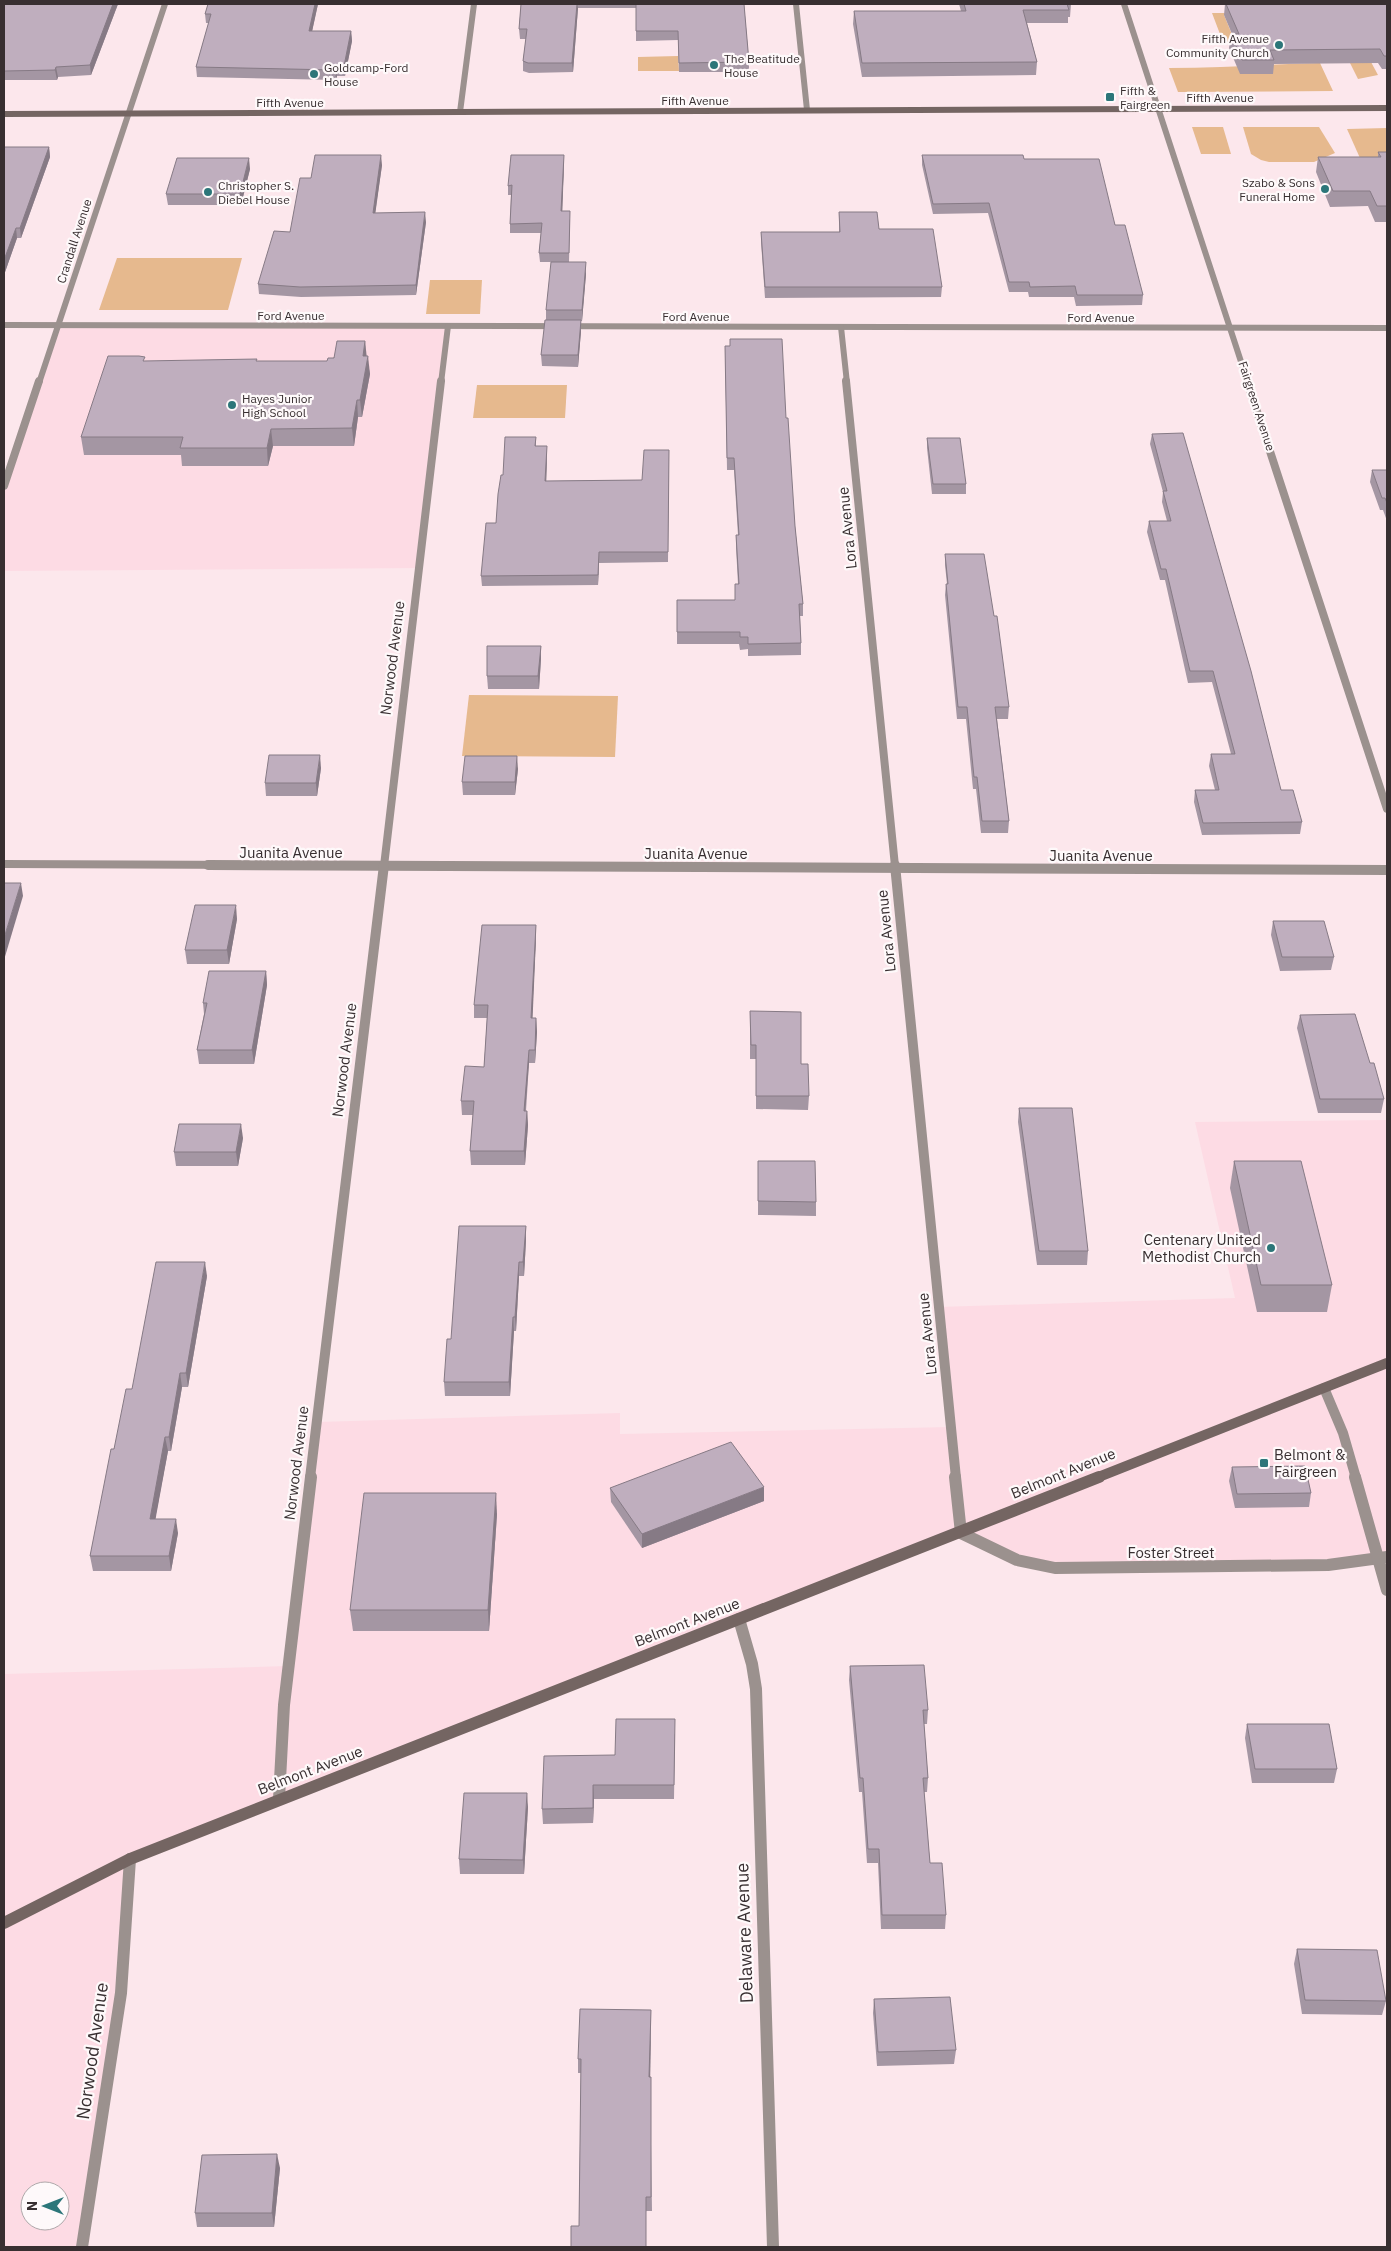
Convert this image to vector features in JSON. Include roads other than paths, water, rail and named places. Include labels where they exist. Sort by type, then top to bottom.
[{"type":"street","name":"Crandall Avenue","points":[[4,486],[164,4]]},
{"type":"street","points":[[460,112],[474,4]]},
{"type":"street","points":[[796,4],[807,110]]},
{"type":"street","name":"Fairgreen Avenue","points":[[1124,4],[1387,808]]},
{"type":"street","name":"Fifth Avenue","points":[[4,114],[1387,108]]},
{"type":"street","name":"Ford Avenue","points":[[4,325],[1387,328]]},
{"type":"street","name":"Norwood Avenue","points":[[280,1799],[285,1695],[448,326]]},
{"type":"street","name":"Lora Avenue","points":[[841,327],[961,1533]]},
{"type":"street","name":"Juanita Avenue","points":[[4,864],[1387,870]]},
{"type":"street","name":"Belmont Avenue","points":[[4,1923],[130,1859],[961,1533],[1044,1498],[1387,1363]]},
{"type":"street","points":[[1324,1388],[1343,1433],[1384,1558],[1387,1590]]},
{"type":"street","name":"Foster Street","points":[[961,1533],[1017,1560],[1055,1568],[1328,1565],[1384,1558]]},
{"type":"street","name":"Delaware Avenue","points":[[739,1620],[752,1664],[756,1689],[772,2247]]},
{"type":"street","name":"Norwood Avenue","points":[[82,2247],[121,1993],[130,1859]]},
{"type":"place","name":"Fifth Avenue Community Church","points":[[1279,45]]},
{"type":"place","name":"The Beatitude House","points":[[714,65]]},
{"type":"place","name":"Goldcamp-Ford House","points":[[314,74]]},
{"type":"place","name":"Fifth & Fairgreen","points":[[1110,97]]},
{"type":"place","name":"Szabo & Sons Funeral Home","points":[[1325,189]]},
{"type":"place","name":"Christopher S. Diebel House","points":[[208,192]]},
{"type":"place","name":"Hayes Junior High School","points":[[232,405]]},
{"type":"place","name":"Centenary United Methodist Church","points":[[1271,1248]]},
{"type":"place","name":"Belmont & Fairgreen","points":[[1264,1463]]}]
